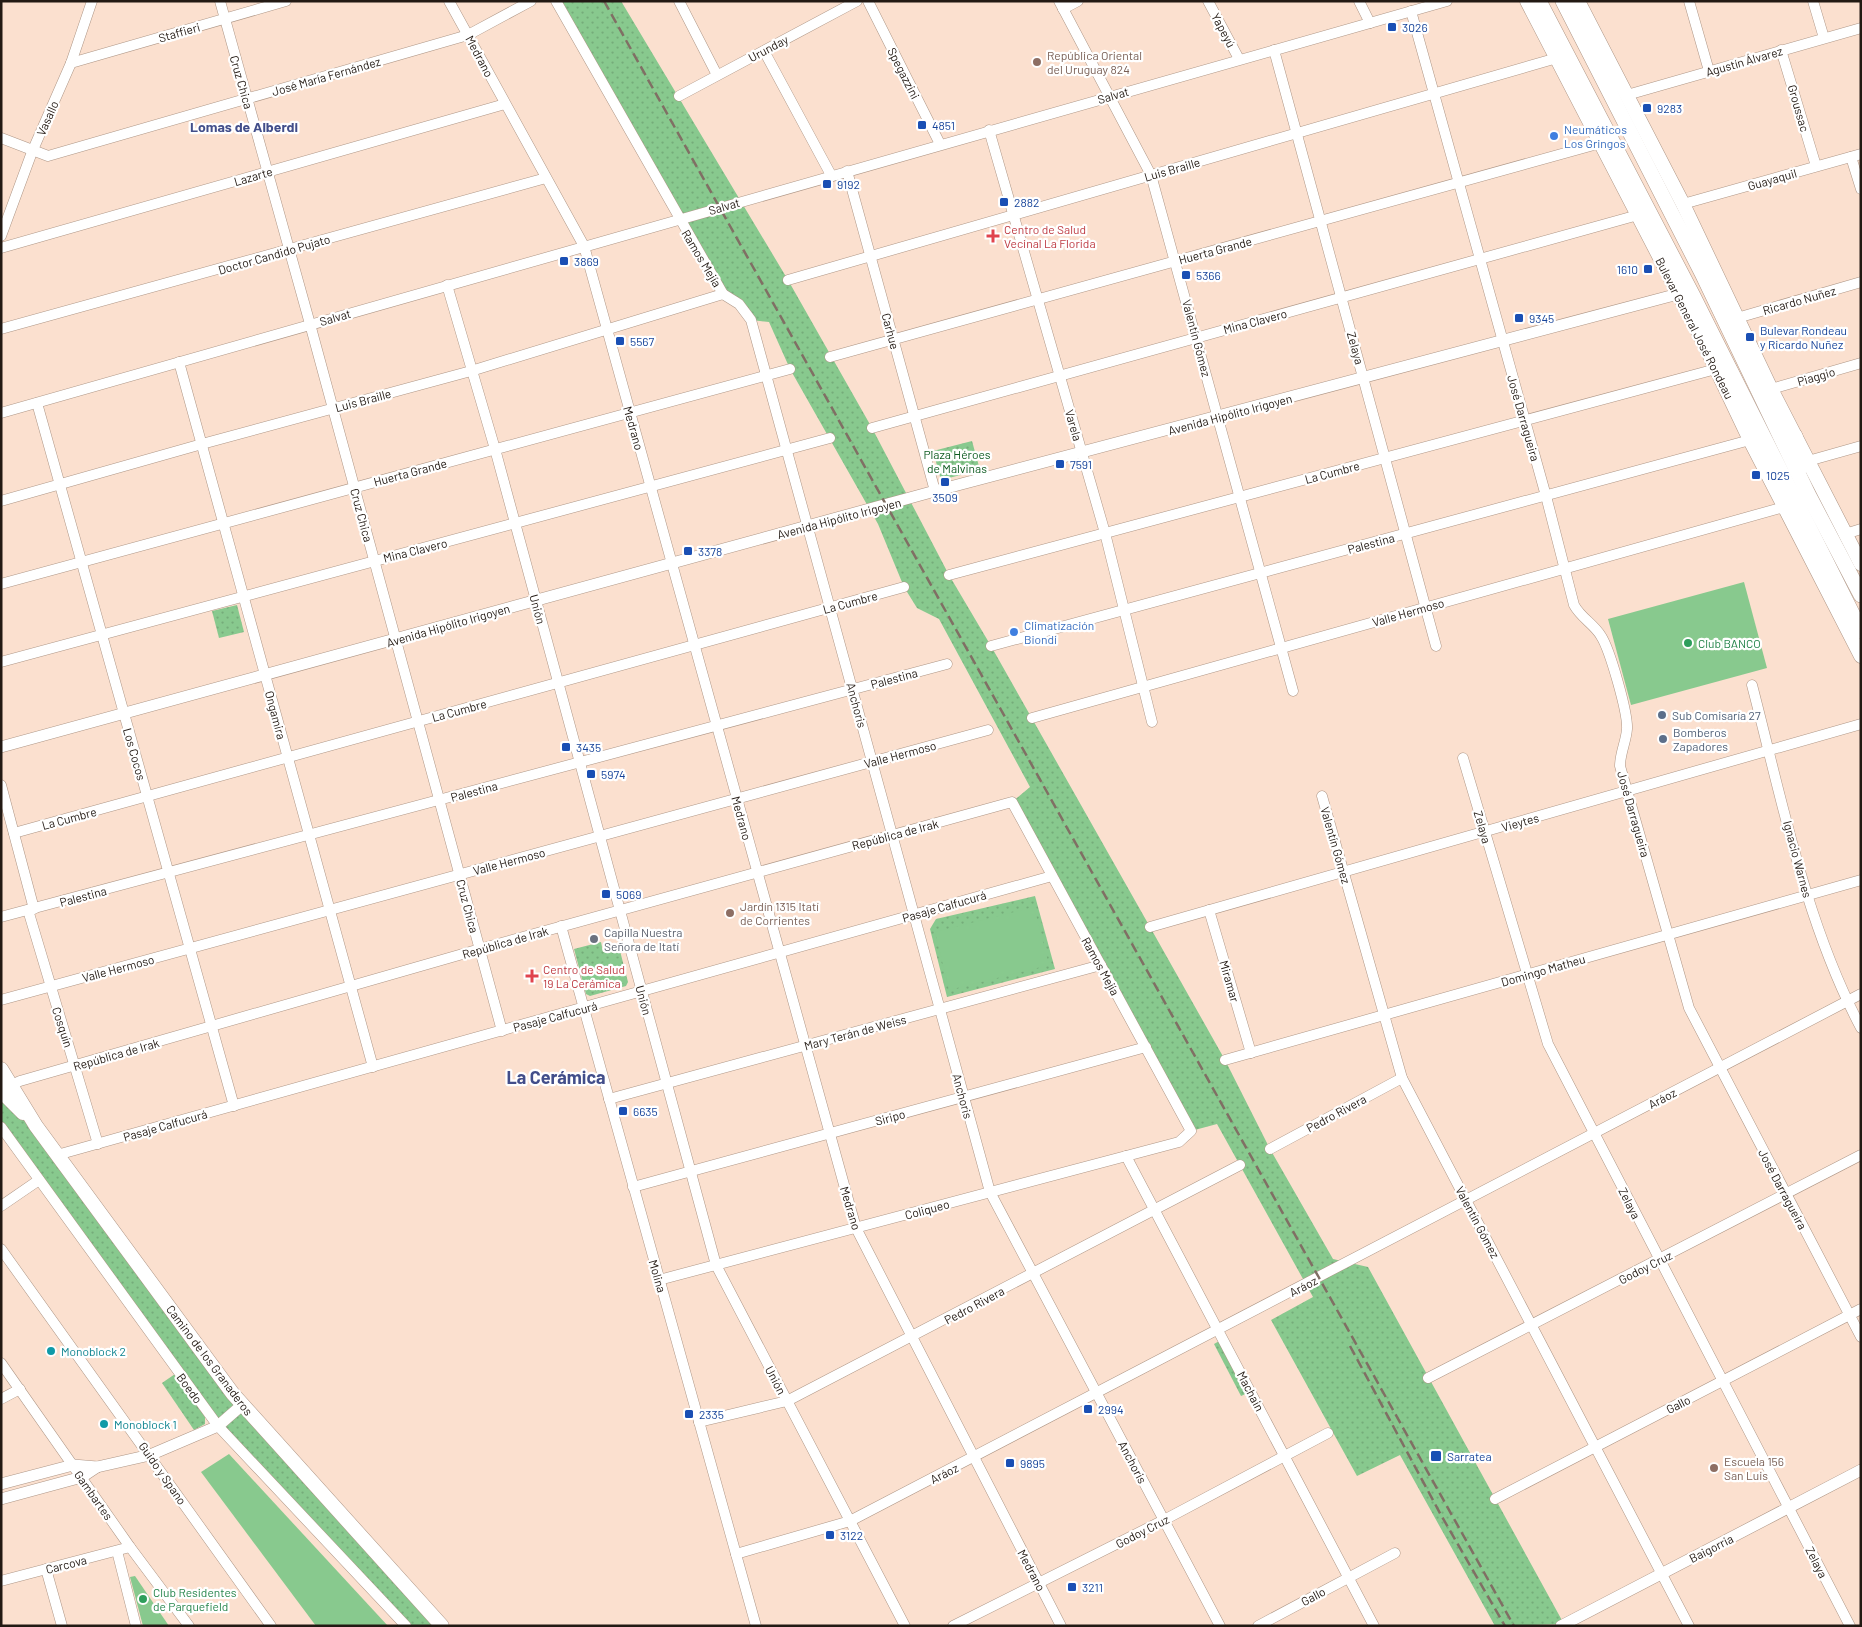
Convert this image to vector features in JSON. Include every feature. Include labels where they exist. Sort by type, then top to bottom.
[{"type":"main road","name":"Bulevar General José Rondeau","points":[[1528,1],[1638,215],[1687,293]]},
{"type":"main road","name":"Bulevar General José Rondeau","points":[[1539,1],[1618,152],[1706,335],[1861,631]]},
{"type":"main road","points":[[1563,1],[1713,281],[1718,308]]},
{"type":"main road","points":[[1570,1],[1583,39]]},
{"type":"main road","points":[[1578,1],[1683,204],[1713,281],[1808,494],[1861,595]]},
{"type":"main road","points":[[1618,152],[1622,185]]},
{"type":"main road","points":[[1687,293],[1713,281]]},
{"type":"main road","points":[[1687,293],[1718,308],[1731,321],[1771,389],[1861,564]]},
{"type":"main road","points":[[1706,335],[1731,321]]},
{"type":"main road","name":"Bulevar General José Rondeau","points":[[1706,335],[1716,369],[1750,440],[1861,656]]},
{"type":"main road","points":[[1795,436],[1808,494]]},
{"type":"main road","name":"Camino de los Granaderos","points":[[1,1069],[5,1088],[36,1126],[242,1405],[441,1625]]},
{"type":"street","name":"Vasallo","points":[[1,236],[32,152],[71,63],[92,1]]},
{"type":"street","name":"Cruz Chica","points":[[220,1],[355,487],[502,1030]]},
{"type":"street","name":"Staffieri","points":[[71,63],[286,1]]},
{"type":"street","name":"Medrano","points":[[449,1],[584,246],[856,1228],[1061,1626]]},
{"type":"street","name":"José María Fernández","points":[[1,138],[32,152],[48,156],[468,35],[531,1]]},
{"type":"street","name":"Ramos Mejía","points":[[556,1],[723,294],[739,304],[751,320],[808,526]]},
{"type":"street","points":[[679,1],[717,75]]},
{"type":"street","name":"Urunday","points":[[679,96],[857,1]]},
{"type":"street","name":"Spegazzini","points":[[868,1],[940,144]]},
{"type":"street","points":[[1061,5],[1078,1]]},
{"type":"street","name":"Yapeyú","points":[[1208,1],[1239,59]]},
{"type":"street","points":[[1360,1],[1370,23]]},
{"type":"street","name":"Salvat","points":[[1,413],[1108,96],[1447,1]]},
{"type":"street","points":[[1689,1],[1710,71]]},
{"type":"street","points":[[1813,1],[1824,38]]},
{"type":"street","name":"Valentín Gómez","points":[[1061,5],[1151,175],[1293,691]]},
{"type":"street","name":"José Darragueira","points":[[1411,11],[1546,496],[1563,569],[1574,605],[1580,617],[1602,637],[1621,696],[1627,730],[1620,754],[1620,766],[1689,1008],[1861,1337]]},
{"type":"street","name":"Agustín Álvarez","points":[[1627,95],[1861,28]]},
{"type":"street","name":"Zelaya","points":[[1274,50],[1436,646]]},
{"type":"street","name":"Groussac","points":[[1781,50],[1816,166]]},
{"type":"street","points":[[764,51],[831,175]]},
{"type":"street","name":"Luis Braille","points":[[788,280],[1557,58]]},
{"type":"street","name":"Lazarte","points":[[1,248],[505,104]]},
{"type":"street","name":"Varela","points":[[989,130],[1105,533],[1152,722]]},
{"type":"street","name":"Huerta Grande","points":[[830,356],[1601,143]]},
{"type":"street","points":[[1856,156],[1861,190]]},
{"type":"street","name":"Guayaquil","points":[[1683,204],[1856,156]]},
{"type":"street","name":"Carhue","points":[[847,171],[935,491]]},
{"type":"street","name":"Doctor Candido Pujato","points":[[1,329],[546,178]]},
{"type":"street","name":"Mina Clavero","points":[[872,428],[1638,215]]},
{"type":"street","name":"Ricardo Nuñez","points":[[1731,321],[1861,282]]},
{"type":"street","name":"Unión","points":[[447,285],[470,371],[495,449],[716,1265],[905,1626]]},
{"type":"street","name":"Avenida Hipólito Irigoyen","points":[[1,747],[935,491],[1082,454],[1687,293]]},
{"type":"street","name":"Luis Braille","points":[[1,501],[470,371],[723,294]]},
{"type":"street","name":"Ongamira","points":[[179,362],[373,1067]]},
{"type":"street","name":"Piaggio","points":[[1771,389],[1861,363]]},
{"type":"street","name":"Huerta Grande","points":[[1,584],[790,369]]},
{"type":"street","name":"La Cumbre","points":[[949,575],[1716,369]]},
{"type":"street","name":"Los Cocos","points":[[37,403],[234,1106]]},
{"type":"street","name":"Mina Clavero","points":[[1,662],[830,438]]},
{"type":"street","name":"Palestina","points":[[991,646],[1750,440]]},
{"type":"street","points":[[1808,461],[1861,446]]},
{"type":"street","name":"Valle Hermoso","points":[[1032,718],[1784,507]]},
{"type":"street","name":"Anchoris","points":[[808,526],[990,1192],[1220,1626]]},
{"type":"street","points":[[1845,534],[1861,529]]},
{"type":"street","name":"La Cumbre","points":[[14,833],[904,587]]},
{"type":"street","name":"Palestina","points":[[1,917],[947,664]]},
{"type":"street","name":"Ignacio Warnes","points":[[1752,686],[1808,896],[1847,1001],[1861,1028]]},
{"type":"street","name":"Vieytes","points":[[1150,927],[1861,724]]},
{"type":"street","name":"Valle Hermoso","points":[[1,1000],[988,730]]},
{"type":"street","name":"Zelaya","points":[[1463,758],[1548,1044],[1850,1626]]},
{"type":"street","name":"Cosquín","points":[[1,785],[50,987],[98,1144]]},
{"type":"street","name":"Valentín Gómez","points":[[1322,796],[1402,1078],[1689,1626]]},
{"type":"street","name":"Ramos Mejía","points":[[1012,802],[1191,1131]]},
{"type":"street","name":"República de Irak","points":[[5,1088],[75,1065],[480,949],[1012,802]]},
{"type":"street","name":"Pasaje Calfucurá","points":[[57,1155],[502,1030],[584,1009],[1052,876]]},
{"type":"street","name":"Domingo Matheu","points":[[1224,1060],[1861,880]]},
{"type":"street","name":"Miramar","points":[[1209,910],[1251,1053]]},
{"type":"street","name":"Molina","points":[[561,926],[756,1626]]},
{"type":"street","name":"Mary Terán de Weiss","points":[[609,1099],[1101,965]]},
{"type":"street","name":"Aráoz","points":[[736,1554],[850,1521],[1861,994]]},
{"type":"street","name":"Siripo","points":[[633,1188],[1146,1047]]},
{"type":"street","name":"Pedro Rivera","points":[[1270,1149],[1402,1078]]},
{"type":"street","name":"Boedo","points":[[1,1127],[218,1426],[406,1626]]},
{"type":"street","name":"Coliqueo","points":[[659,1280],[1179,1142],[1191,1131]]},
{"type":"street","name":"Godoy Cruz","points":[[1428,1378],[1861,1155]]},
{"type":"street","name":"Machain","points":[[1126,1156],[1374,1626]]},
{"type":"street","name":"Pedro Rivera","points":[[699,1422],[787,1401],[1240,1165]]},
{"type":"street","points":[[1,1206],[38,1180]]},
{"type":"street","name":"Guido y Spano","points":[[1,1248],[271,1626]]},
{"type":"street","name":"Gallo","points":[[1495,1499],[1861,1309]]},
{"type":"street","name":"Gambartes","points":[[1,1363],[130,1547],[189,1626]]},
{"type":"street","points":[[1,1399],[20,1389]]},
{"type":"street","points":[[1,1484],[73,1464],[97,1467],[150,1456],[218,1426],[242,1405]]},
{"type":"street","name":"Godoy Cruz","points":[[953,1626],[1164,1520],[1328,1433]]},
{"type":"street","points":[[1,1499],[82,1477],[97,1467]]},
{"type":"street","name":"Baigorria","points":[[1561,1626],[1861,1470]]},
{"type":"street","name":"Carcova","points":[[1,1580],[130,1547]]},
{"type":"street","points":[[117,1551],[136,1626]]},
{"type":"street","name":"Gallo","points":[[1258,1626],[1395,1553]]},
{"type":"street","points":[[46,1569],[62,1626]]},
{"type":"green space","points":[[556,1],[621,1],[788,280],[872,428],[949,575],[1225,1060],[1270,1149],[1333,1259],[1368,1267],[1564,1624],[1495,1626],[1400,1455],[1357,1476],[1271,1320],[1313,1297],[1217,1124],[1191,1131],[1012,802],[1030,787],[939,619],[917,608],[904,587],[878,524],[790,369],[769,322],[751,320],[723,294]]},
{"type":"green space","name":"Plaza Héroes de Malvinas","points":[[972,441],[980,470],[941,480],[933,451]]},
{"type":"green space","name":"Club BANCO","points":[[1744,582],[1767,668],[1631,705],[1608,619]]},
{"type":"green space","points":[[237,605],[244,632],[219,638],[212,611]]},
{"type":"green space","points":[[1035,896],[1055,969],[947,997],[930,929],[936,919]]},
{"type":"green space","points":[[1034,907],[1049,965],[949,990],[935,932]]},
{"type":"green space","points":[[601,942],[603,952],[619,947],[628,982],[626,986],[590,996],[586,994],[574,949]]},
{"type":"green space","points":[[620,958],[627,982],[589,993],[582,968]]},
{"type":"green space","points":[[1,1069],[233,1394],[442,1626],[406,1626],[217,1426],[1,1127]]},
{"type":"green space","points":[[1221,1340],[1248,1393],[1241,1396],[1214,1344]]},
{"type":"green space","points":[[175,1374],[205,1417],[205,1424],[194,1430],[162,1383]]},
{"type":"green space","points":[[229,1454],[388,1626],[316,1626],[201,1472]]},
{"type":"green space","name":"Club Residentes de Parquefield","points":[[135,1576],[169,1626],[143,1626],[130,1577]]},
{"type":"railway","points":[[604,1],[1514,1626]]},
{"type":"railway","points":[[1350,1346],[1441,1515],[1505,1626]]},
{"type":"place","name":"3026","points":[[1392,27]]},
{"type":"place","name":"República Oriental del Uruguay 824","points":[[1037,62]]},
{"type":"place","name":"9283","points":[[1647,108]]},
{"type":"place","name":"4851","points":[[922,125]]},
{"type":"place","name":"Neumáticos Los Gringos","points":[[1554,136]]},
{"type":"place","name":"9192","points":[[827,184]]},
{"type":"place","name":"2882","points":[[1004,202]]},
{"type":"place","name":"Centro de Salud Vecinal La Florida","points":[[993,236]]},
{"type":"place","name":"3869","points":[[564,261]]},
{"type":"place","name":"1610","points":[[1648,269]]},
{"type":"place","name":"5366","points":[[1186,275]]},
{"type":"place","name":"9345","points":[[1519,318]]},
{"type":"place","name":"Bulevar Rondeau y Ricardo Nuñez","points":[[1750,337]]},
{"type":"place","name":"5567","points":[[620,341]]},
{"type":"place","name":"7591","points":[[1060,464]]},
{"type":"place","name":"1025","points":[[1756,475]]},
{"type":"place","name":"3509","points":[[945,482]]},
{"type":"place","name":"3378","points":[[688,551]]},
{"type":"place","name":"Climatización Biondi","points":[[1014,632]]},
{"type":"place","name":"Club BANCO","points":[[1688,643]]},
{"type":"place","name":"Sub Comisaría 27","points":[[1662,715]]},
{"type":"place","name":"Bomberos Zapadores","points":[[1663,739]]},
{"type":"place","name":"3435","points":[[566,747]]},
{"type":"place","name":"5974","points":[[591,774]]},
{"type":"place","name":"5069","points":[[606,894]]},
{"type":"place","name":"Jardín 1315 Itatí de Corrientes","points":[[730,913]]},
{"type":"place","name":"Capilla Nuestra Señora de Itatí","points":[[594,939]]},
{"type":"place","name":"Centro de Salud 19 La Cerámica","points":[[532,976]]},
{"type":"place","name":"6635","points":[[623,1111]]},
{"type":"place","name":"Monoblock 2","points":[[51,1351]]},
{"type":"place","name":"2994","points":[[1088,1409]]},
{"type":"place","name":"2335","points":[[689,1414]]},
{"type":"place","name":"Monoblock 1","points":[[104,1424]]},
{"type":"place","name":"Sarratea","points":[[1436,1456]]},
{"type":"place","name":"9895","points":[[1010,1463]]},
{"type":"place","name":"Escuela 156 San Luis","points":[[1714,1468]]},
{"type":"place","name":"3122","points":[[830,1535]]},
{"type":"place","name":"3211","points":[[1072,1587]]},
{"type":"place","name":"Club Residentes de Parquefield","points":[[143,1599]]},
{"type":"district","name":"Lomas de Alberdi","points":[[244,126]]},
{"type":"district","name":"La Cerámica","points":[[556,1077]]}]
